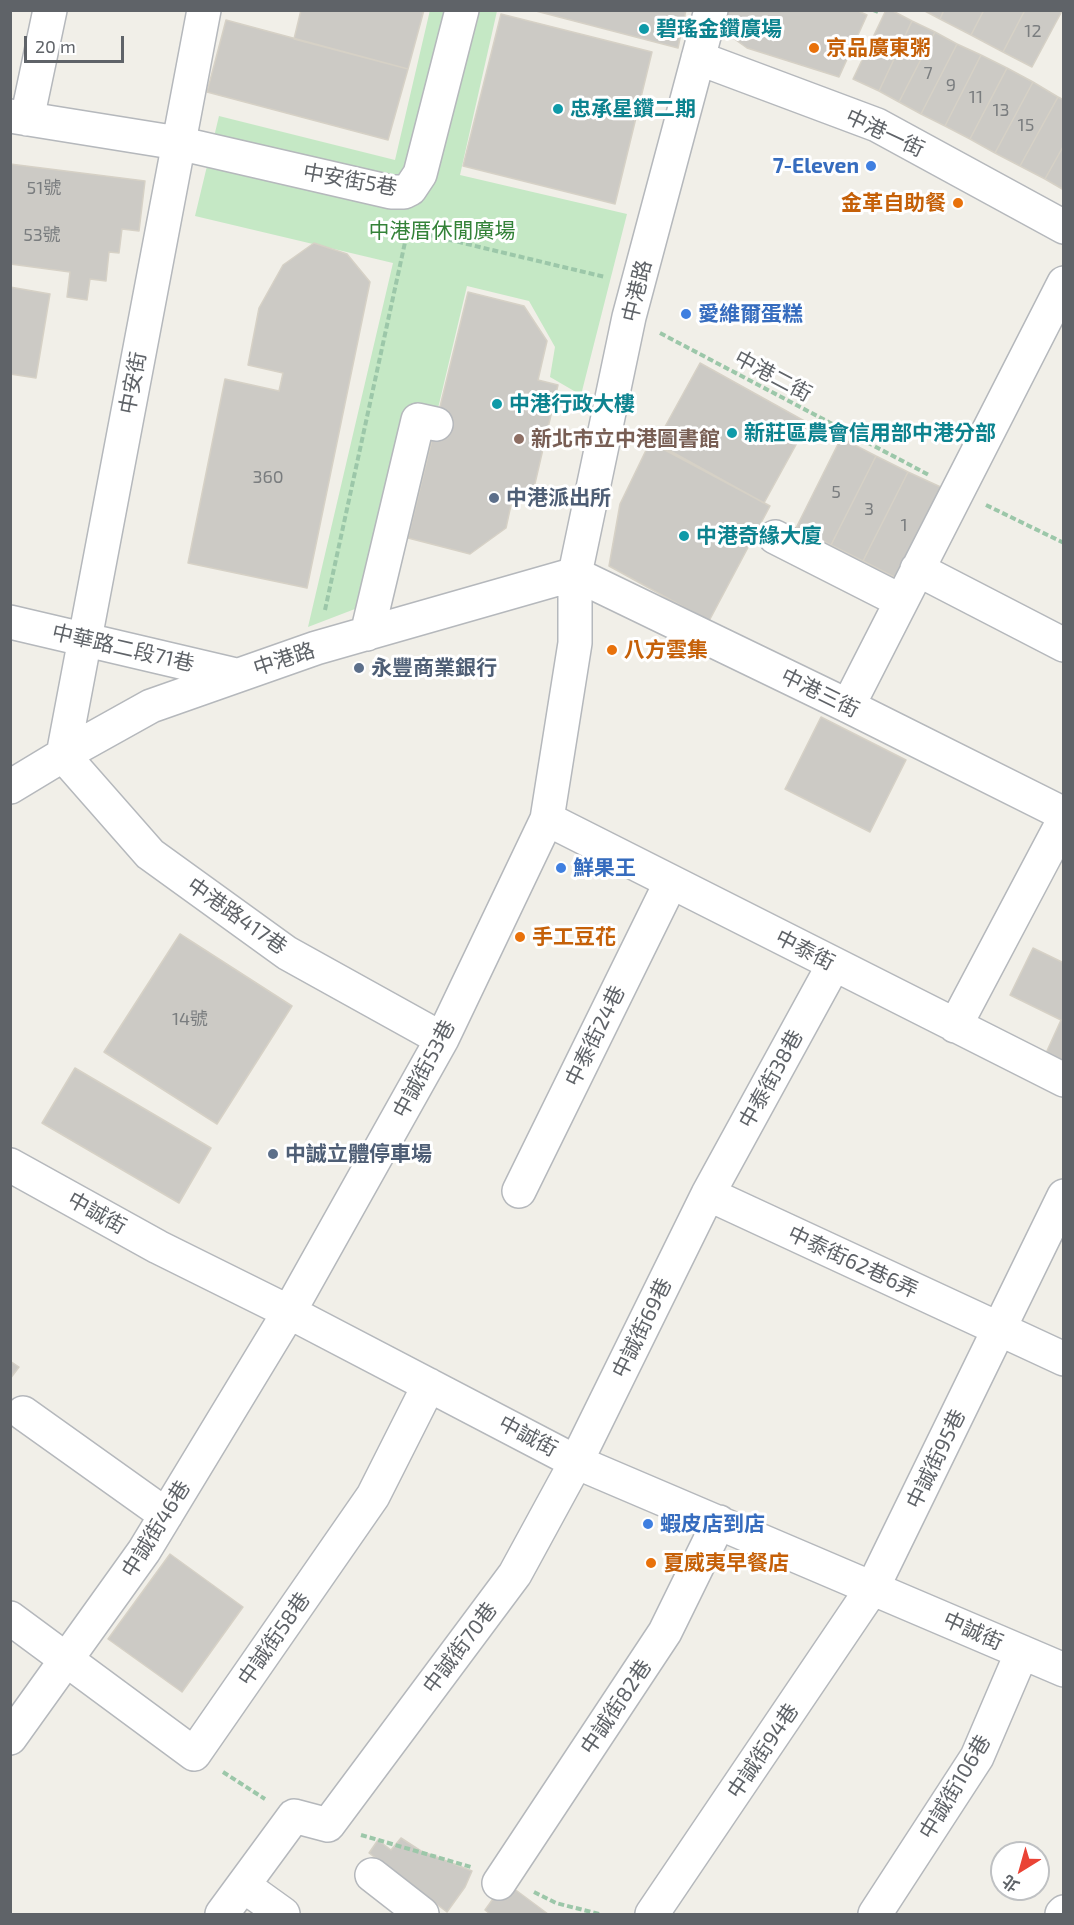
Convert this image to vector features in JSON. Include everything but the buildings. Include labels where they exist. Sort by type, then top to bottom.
[{"type":"street","points":[[19,117],[50,10]]},
{"type":"street","name":"中安街","points":[[63,755],[204,10]]},
{"type":"street","name":"中安街5巷","points":[[19,117],[178,143],[398,193],[410,189],[422,169],[462,10]]},
{"type":"street","name":"中港路","points":[[547,819],[574,643],[574,574],[629,317],[711,10]]},
{"type":"street","name":"中港一街","points":[[698,58],[877,125],[1064,227]]},
{"type":"street","points":[[848,706],[1064,283]]},
{"type":"street","points":[[367,634],[418,420],[436,424]]},
{"type":"street","points":[[775,537],[901,601]]},
{"type":"street","points":[[917,569],[1064,645]]},
{"type":"street","name":"中港路","points":[[10,788],[151,705],[316,648],[574,574]]},
{"type":"street","name":"中港三街","points":[[574,574],[848,706],[1064,814]]},
{"type":"street","name":"中華路二段71巷","points":[[10,622],[236,675]]},
{"type":"street","name":"中港路417巷","points":[[63,755],[150,854],[287,953],[442,1039]]},
{"type":"street","name":"中泰街","points":[[547,819],[1064,1080]]},
{"type":"street","name":"中誠街53巷","points":[[289,1312],[442,1039],[547,819]]},
{"type":"street","points":[[955,1026],[1064,820]]},
{"type":"street","name":"中泰街24巷","points":[[519,1191],[671,882]]},
{"type":"street","name":"中泰街38巷","points":[[708,1194],[834,964]]},
{"type":"street","name":"中誠街","points":[[10,1165],[158,1247],[289,1312],[576,1462],[1064,1670]]},
{"type":"street","name":"中泰街62巷6弄","points":[[708,1194],[1064,1359]]},
{"type":"street","name":"中誠街69巷","points":[[576,1462],[708,1194]]},
{"type":"street","name":"中誠街95巷","points":[[873,1587],[1064,1196]]},
{"type":"street","name":"中誠街46巷","points":[[10,1738],[144,1551],[289,1312]]},
{"type":"street","name":"中誠街58巷","points":[[194,1754],[373,1496],[429,1385]]},
{"type":"street","points":[[23,1413],[166,1515]]},
{"type":"street","name":"中誠街70巷","points":[[328,1825],[515,1574],[576,1462]]},
{"type":"street","name":"中誠街82巷","points":[[501,1880],[665,1632],[719,1522]]},
{"type":"street","name":"中誠街94巷","points":[[652,1914],[873,1587]]},
{"type":"street","points":[[10,1618],[194,1754]]},
{"type":"street","name":"中誠街106巷","points":[[875,1914],[977,1757],[1022,1652]]},
{"type":"street","points":[[222,1914],[294,1816],[328,1825]]},
{"type":"street","points":[[372,1875],[422,1914]]},
{"type":"street","points":[[244,1886],[283,1914]]},
{"type":"path","points":[[316,648],[422,169]]},
{"type":"path","points":[[394,227],[638,285]]},
{"type":"path","name":"中港二街","points":[[629,317],[957,490],[1064,543]]},
{"type":"path","points":[[194,1754],[294,1816]]},
{"type":"path","points":[[328,1825],[501,1880],[556,1903],[599,1914]]},
{"type":"green space","name":"中港厝休閒廣場","points":[[430,10],[497,11],[460,175],[627,214],[581,395],[550,377],[555,347],[529,301],[467,286],[394,594],[308,627],[393,263],[195,216],[219,116],[395,160]]},
{"type":"place","name":"碧瑤金鑽廣場","points":[[644,29]]},
{"type":"place","name":"京品廣東粥","points":[[814,48]]},
{"type":"place","name":"忠承星鑽二期","points":[[558,109]]},
{"type":"place","name":"7-Eleven","points":[[871,166]]},
{"type":"place","name":"金革自助餐","points":[[958,203]]},
{"type":"place","name":"愛維爾蛋糕","points":[[686,314]]},
{"type":"place","name":"中港行政大樓","points":[[497,404]]},
{"type":"place","name":"新莊區農會信用部中港分部","points":[[732,433]]},
{"type":"place","name":"新北市立中港圖書館","points":[[519,439]]},
{"type":"place","name":"中港派出所","points":[[494,498]]},
{"type":"place","name":"中港奇緣大廈","points":[[684,536]]},
{"type":"place","name":"八方雲集","points":[[612,650]]},
{"type":"place","name":"永豐商業銀行","points":[[359,668]]},
{"type":"place","name":"鮮果王","points":[[561,868]]},
{"type":"place","name":"手工豆花","points":[[520,937]]},
{"type":"place","name":"中誠立體停車場","points":[[273,1154]]},
{"type":"place","name":"蝦皮店到店","points":[[648,1524]]},
{"type":"place","name":"夏威夷早餐店","points":[[651,1563]]}]
